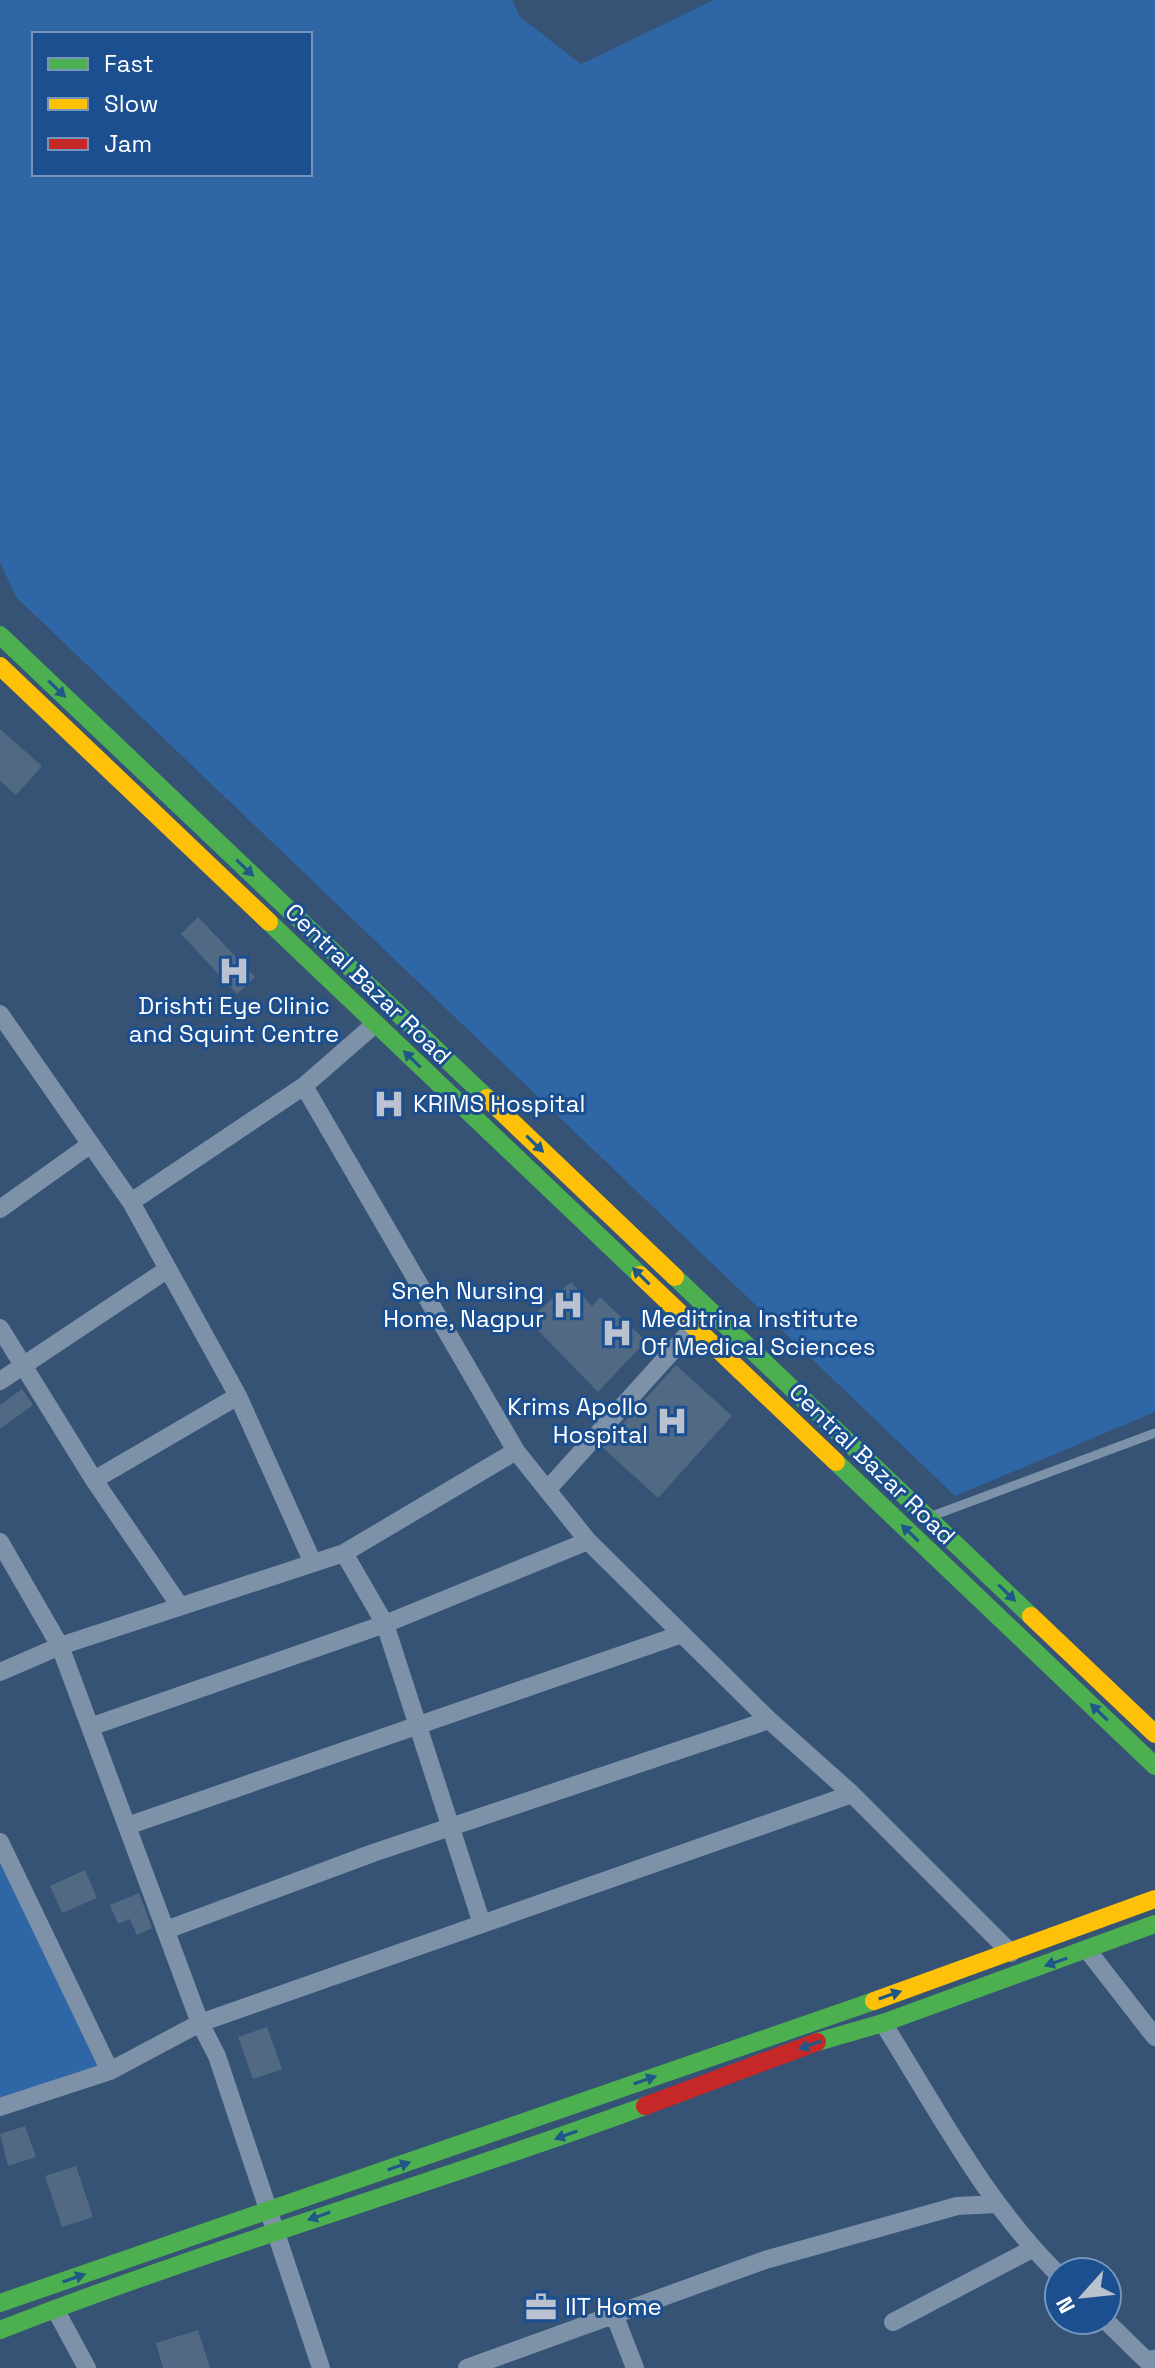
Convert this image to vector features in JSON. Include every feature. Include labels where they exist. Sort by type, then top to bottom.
[{"type":"main road","name":"Central Bazar Road","points":[[0,635],[1155,1734]]},
{"type":"main road","name":"Central Bazar Road","points":[[0,666],[1155,1766]]},
{"type":"main road","points":[[0,2303],[1011,1953],[1155,1899]]},
{"type":"main road","points":[[0,2330],[275,2231],[528,2149],[844,2032],[883,2023],[1088,1951],[1155,1924]]},
{"type":"street","points":[[0,1014],[7,1040],[91,1144],[131,1202],[238,1396],[313,1563]]},
{"type":"street","points":[[131,1202],[304,1086],[375,1024]]},
{"type":"street","points":[[304,1086],[516,1451],[588,1541],[769,1720],[852,1794],[1011,1953]]},
{"type":"street","points":[[0,1209],[91,1144]]},
{"type":"street","points":[[0,1381],[168,1269]]},
{"type":"street","points":[[547,1490],[694,1327]]},
{"type":"street","points":[[0,1328],[94,1480],[180,1606]]},
{"type":"street","points":[[94,1480],[238,1396]]},
{"type":"street","points":[[0,1672],[60,1646],[344,1553],[516,1451]]},
{"type":"street","points":[[90,1727],[385,1624],[588,1541]]},
{"type":"street","points":[[0,1542],[60,1646],[200,2023],[217,2056],[321,2368]]},
{"type":"street","points":[[344,1553],[385,1624],[453,1825],[482,1924]]},
{"type":"street","points":[[127,1826],[682,1634]]},
{"type":"street","points":[[166,1930],[453,1825],[769,1720]]},
{"type":"street","points":[[0,2107],[110,2071],[200,2023],[852,1794]]},
{"type":"street","points":[[0,1842],[110,2071]]},
{"type":"street","points":[[1088,1951],[1155,2037]]},
{"type":"street","points":[[883,2023],[997,2204],[1043,2260]]},
{"type":"street","points":[[467,2368],[488,2364],[614,2314],[765,2260],[957,2206],[997,2204]]},
{"type":"street","points":[[893,2322],[1032,2249]]},
{"type":"street","points":[[55,2309],[87,2368]]},
{"type":"street","points":[[614,2314],[635,2368]]},
{"type":"street","points":[[1121,2336],[1146,2360],[1155,2359]]},
{"type":"lane","points":[[928,1518],[1155,1433]]},
{"type":"shaded area","points":[[0,0],[512,0],[520,17],[581,64],[714,0],[1155,0],[1155,1412],[955,1496],[16,597],[0,562]]},
{"type":"shaded area","points":[[0,1842],[110,2071],[0,2107]]},
{"type":"building","points":[[0,729],[42,766],[16,795],[0,781]]},
{"type":"building","points":[[198,917],[255,977],[237,994],[181,934]]},
{"type":"building","points":[[571,1282],[592,1306],[600,1297],[646,1341],[598,1392],[528,1320]]},
{"type":"building","points":[[676,1365],[732,1416],[658,1498],[602,1447]]},
{"type":"building","points":[[22,1389],[33,1405],[0,1429],[0,1405]]},
{"type":"building","points":[[85,1870],[97,1898],[62,1913],[50,1886]]},
{"type":"building","points":[[139,1893],[152,1928],[137,1935],[130,1919],[118,1924],[110,1905]]},
{"type":"building","points":[[267,2027],[282,2069],[253,2079],[238,2037]]},
{"type":"building","points":[[25,2126],[36,2157],[8,2166],[0,2134]]},
{"type":"building","points":[[76,2166],[93,2217],[62,2227],[45,2176]]},
{"type":"building","points":[[198,2330],[210,2368],[163,2368],[156,2343]]},
{"type":"traffic: fast","points":[[0,635],[487,1098]]},
{"type":"traffic: fast","points":[[269,922],[640,1275]]},
{"type":"traffic: fast","points":[[675,1277],[1031,1616]]},
{"type":"traffic: fast","points":[[836,1462],[1155,1766]]},
{"type":"traffic: fast","points":[[817,2042],[883,2023],[1155,1924]]},
{"type":"traffic: fast","points":[[0,2303],[874,2001]]},
{"type":"traffic: fast","points":[[0,2330],[160,2271],[645,2106]]},
{"type":"traffic: slow","points":[[0,666],[269,922]]},
{"type":"traffic: slow","points":[[487,1098],[675,1277]]},
{"type":"traffic: slow","points":[[640,1275],[836,1462]]},
{"type":"traffic: slow","points":[[1031,1616],[1155,1734]]},
{"type":"traffic: slow","points":[[874,2001],[1155,1899]]},
{"type":"traffic: jam","points":[[645,2106],[817,2042]]},
{"type":"place","name":"Drishti Eye Clinic and Squint Centre","points":[[234,971]]},
{"type":"place","name":"KRIMS Hospital","points":[[389,1104]]},
{"type":"place","name":"Sneh Nursing Home, Nagpur","points":[[568,1305]]},
{"type":"place","name":"Meditrina Institute Of Medical Sciences","points":[[617,1333]]},
{"type":"place","name":"Krims Apollo Hospital","points":[[672,1421]]},
{"type":"place","name":"IIT Home","points":[[541,2307]]}]
